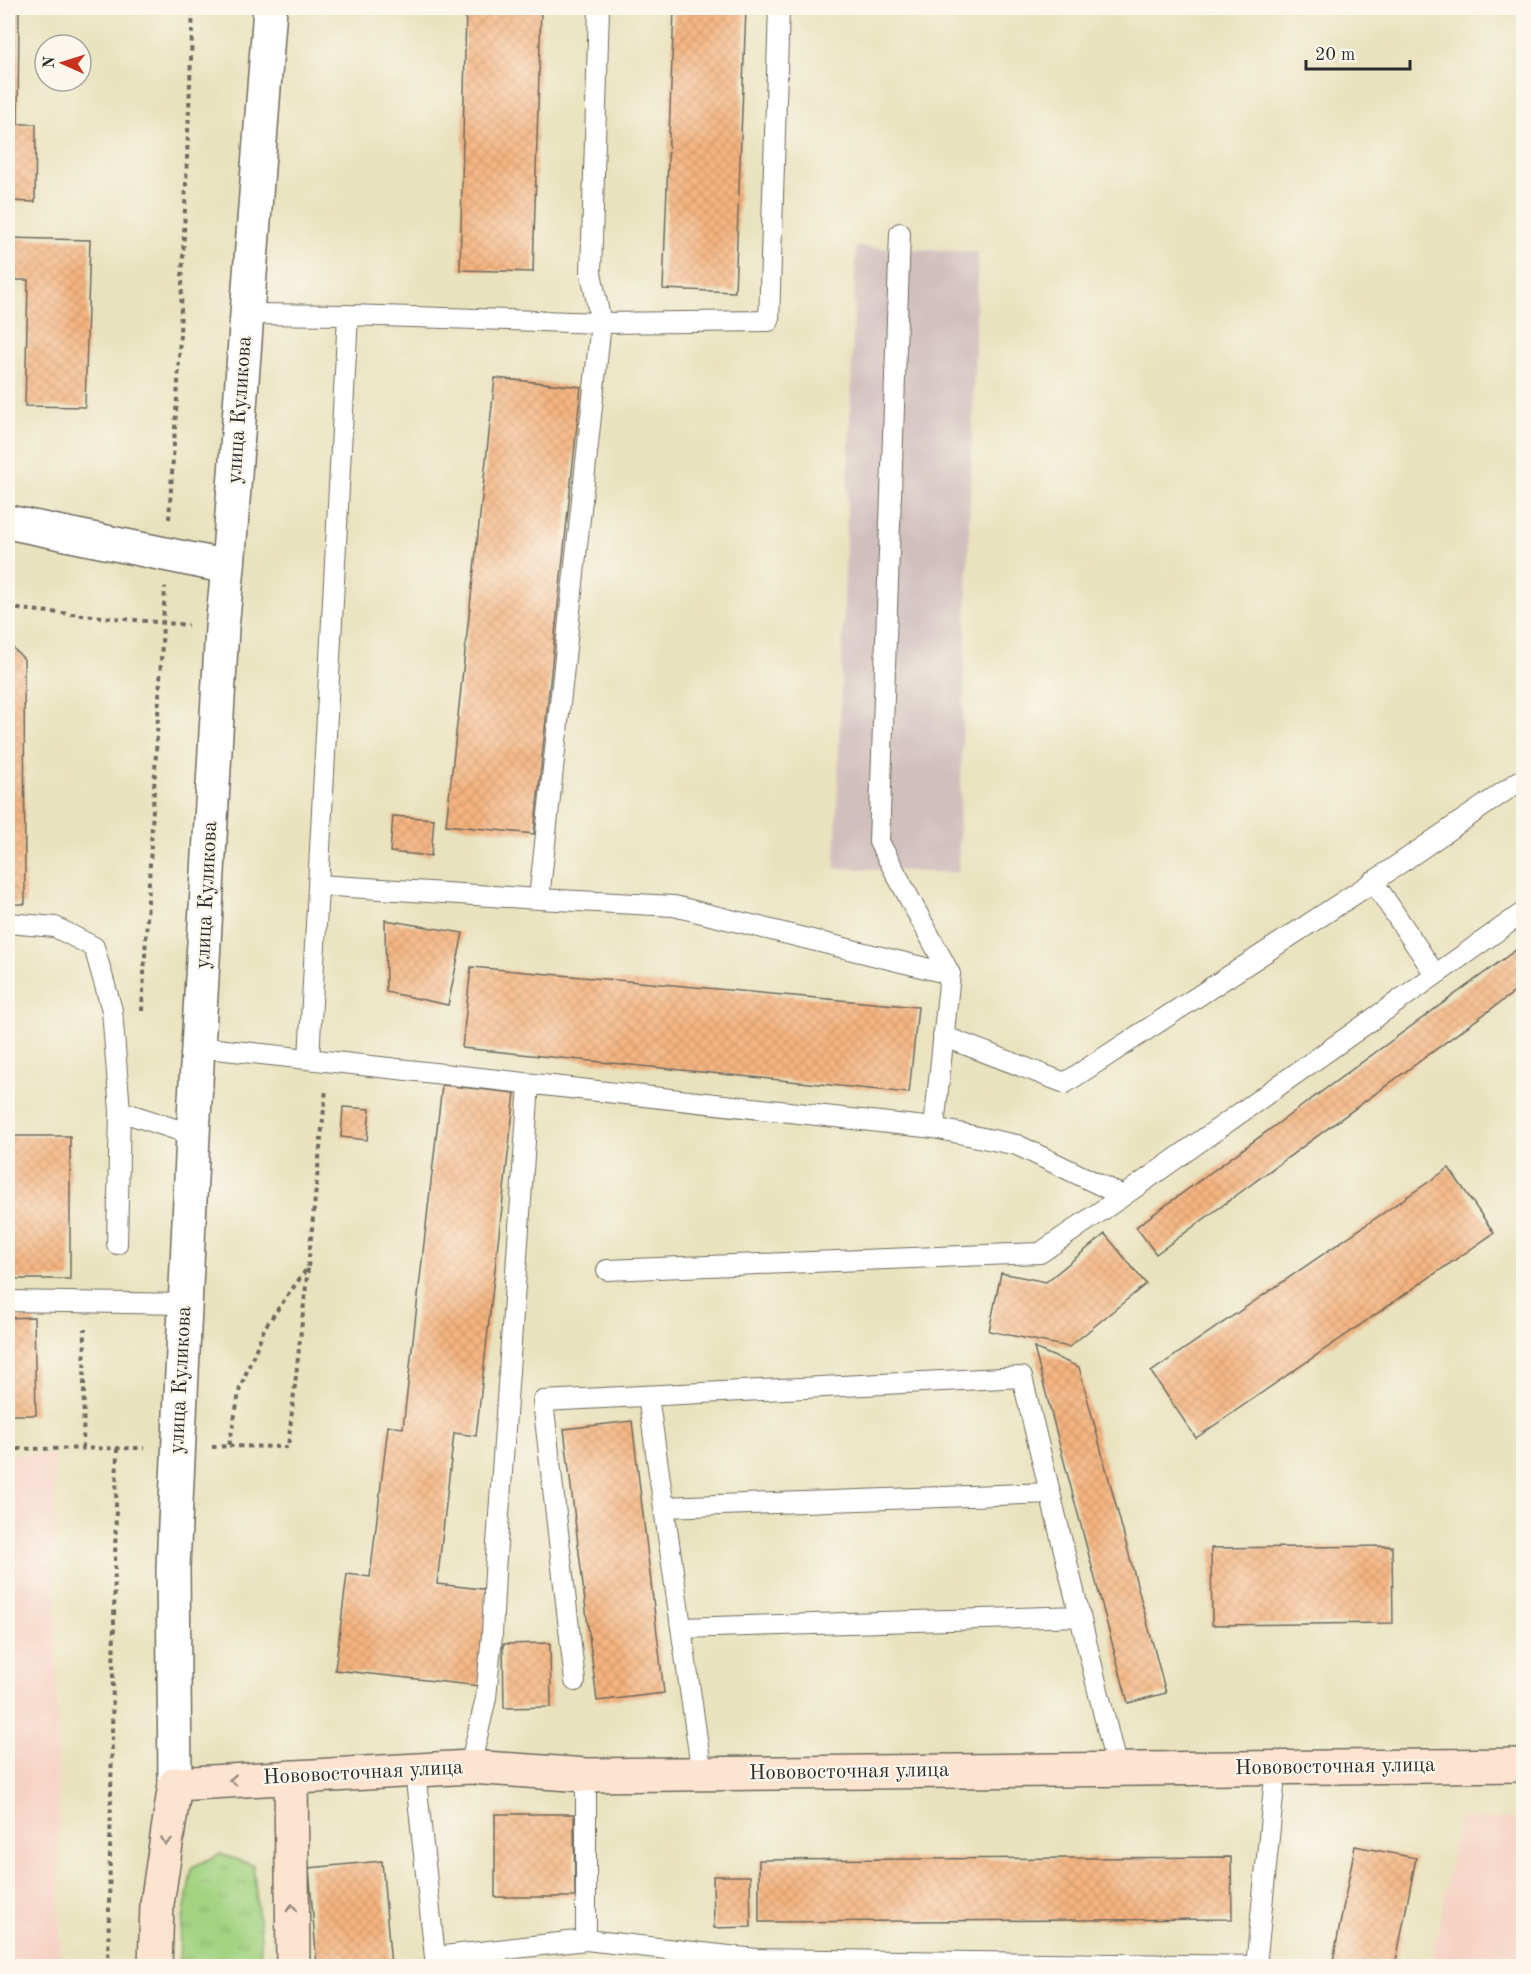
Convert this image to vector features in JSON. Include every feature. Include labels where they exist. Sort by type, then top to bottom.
[{"type":"main road","name":"Нововосточная улица","points":[[175,1784],[470,1767],[586,1775],[1524,1765]]},
{"type":"main road","points":[[291,1777],[293,1966]]},
{"type":"main road","points":[[155,1966],[157,1904],[175,1784]]},
{"type":"street","name":"улица Куликова","points":[[175,1784],[172,1567],[193,1135],[222,628],[270,8]]},
{"type":"street","points":[[8,522],[228,567]]},
{"type":"lane","points":[[538,899],[601,323],[591,273],[600,8]]},
{"type":"lane","points":[[247,314],[601,323],[769,321],[780,8]]},
{"type":"lane","points":[[900,233],[879,842],[950,974],[934,1128]]},
{"type":"lane","points":[[319,1060],[318,885],[348,315]]},
{"type":"lane","points":[[944,1036],[1065,1083],[1373,881],[1524,778]]},
{"type":"lane","points":[[1373,881],[1435,974]]},
{"type":"lane","points":[[318,885],[674,906],[950,974]]},
{"type":"lane","points":[[606,1270],[1040,1253],[1524,912]]},
{"type":"lane","points":[[8,923],[55,927],[94,947],[112,1010],[120,1111],[117,1244]]},
{"type":"lane","points":[[198,1047],[934,1128],[1017,1144],[1123,1196]]},
{"type":"lane","points":[[470,1767],[486,1698],[492,1635],[529,1083]]},
{"type":"lane","points":[[120,1111],[193,1135]]},
{"type":"lane","points":[[8,1301],[185,1304]]},
{"type":"lane","points":[[575,1680],[543,1401],[1022,1377],[1117,1769]]},
{"type":"lane","points":[[648,1396],[702,1774]]},
{"type":"lane","points":[[664,1507],[1050,1493]]},
{"type":"lane","points":[[681,1628],[1080,1616]]},
{"type":"lane","points":[[415,1771],[436,1962],[586,1940],[756,1959],[1256,1966],[1276,1767]]},
{"type":"lane","points":[[586,1775],[586,1940]]},
{"type":"path","points":[[8,608],[222,628]]},
{"type":"path","points":[[8,1449],[288,1447],[308,1267],[319,1060]]},
{"type":"path","points":[[229,1446],[240,1388],[265,1327],[308,1267]]},
{"type":"path","points":[[83,1448],[86,1302]]},
{"type":"path","points":[[108,1966],[117,1448]]},
{"type":"shaded area","points":[[856,247],[978,252],[958,873],[835,868]]},
{"type":"shaded area","points":[[8,1454],[54,1454],[60,1966],[8,1966]]},
{"type":"shaded area","points":[[1459,1819],[1523,1819],[1523,1966],[1431,1966]]},
{"type":"green space","points":[[220,1854],[253,1865],[261,1938],[260,1966],[179,1966],[180,1938],[192,1867]]},
{"type":"building","points":[[8,8],[19,8],[18,124],[36,124],[35,202],[8,201]]},
{"type":"building","points":[[466,8],[541,8],[533,272],[460,270]]},
{"type":"building","points":[[674,8],[746,8],[735,292],[663,289]]},
{"type":"building","points":[[8,238],[90,240],[85,407],[25,406],[28,280],[8,280]]},
{"type":"building","points":[[495,378],[581,387],[534,834],[446,825]]},
{"type":"building","points":[[8,643],[24,659],[25,904],[8,904]]},
{"type":"building","points":[[393,816],[434,819],[431,856],[390,852]]},
{"type":"building","points":[[385,920],[463,933],[448,1005],[386,992]]},
{"type":"building","points":[[1524,944],[1524,985],[1156,1254],[1136,1227]]},
{"type":"building","points":[[471,967],[918,1007],[909,1093],[462,1048]]},
{"type":"building","points":[[442,1085],[515,1093],[476,1436],[454,1433],[437,1584],[491,1590],[480,1686],[335,1670],[347,1574],[370,1577],[388,1426],[403,1428]]},
{"type":"building","points":[[343,1107],[370,1109],[367,1140],[341,1137]]},
{"type":"building","points":[[8,1136],[70,1136],[70,1279],[8,1279]]},
{"type":"building","points":[[1449,1168],[1494,1233],[1196,1438],[1151,1372]]},
{"type":"building","points":[[1105,1234],[1146,1284],[1069,1347],[989,1331],[1001,1273],[1046,1282]]},
{"type":"building","points":[[34,1317],[36,1415],[8,1415],[8,1318]]},
{"type":"building","points":[[1034,1348],[1079,1367],[1166,1693],[1128,1703]]},
{"type":"building","points":[[632,1421],[664,1693],[597,1701],[564,1429]]},
{"type":"building","points":[[1392,1546],[1393,1623],[1212,1625],[1211,1548]]},
{"type":"building","points":[[550,1643],[551,1707],[504,1708],[503,1644]]},
{"type":"building","points":[[495,1814],[574,1814],[575,1897],[495,1897]]},
{"type":"building","points":[[1355,1846],[1416,1858],[1395,1966],[1332,1966]]},
{"type":"building","points":[[1231,1857],[1232,1919],[759,1922],[759,1860]]},
{"type":"building","points":[[382,1861],[391,1966],[317,1966],[309,1868]]},
{"type":"building","points":[[713,1876],[750,1876],[751,1927],[714,1928]]}]
